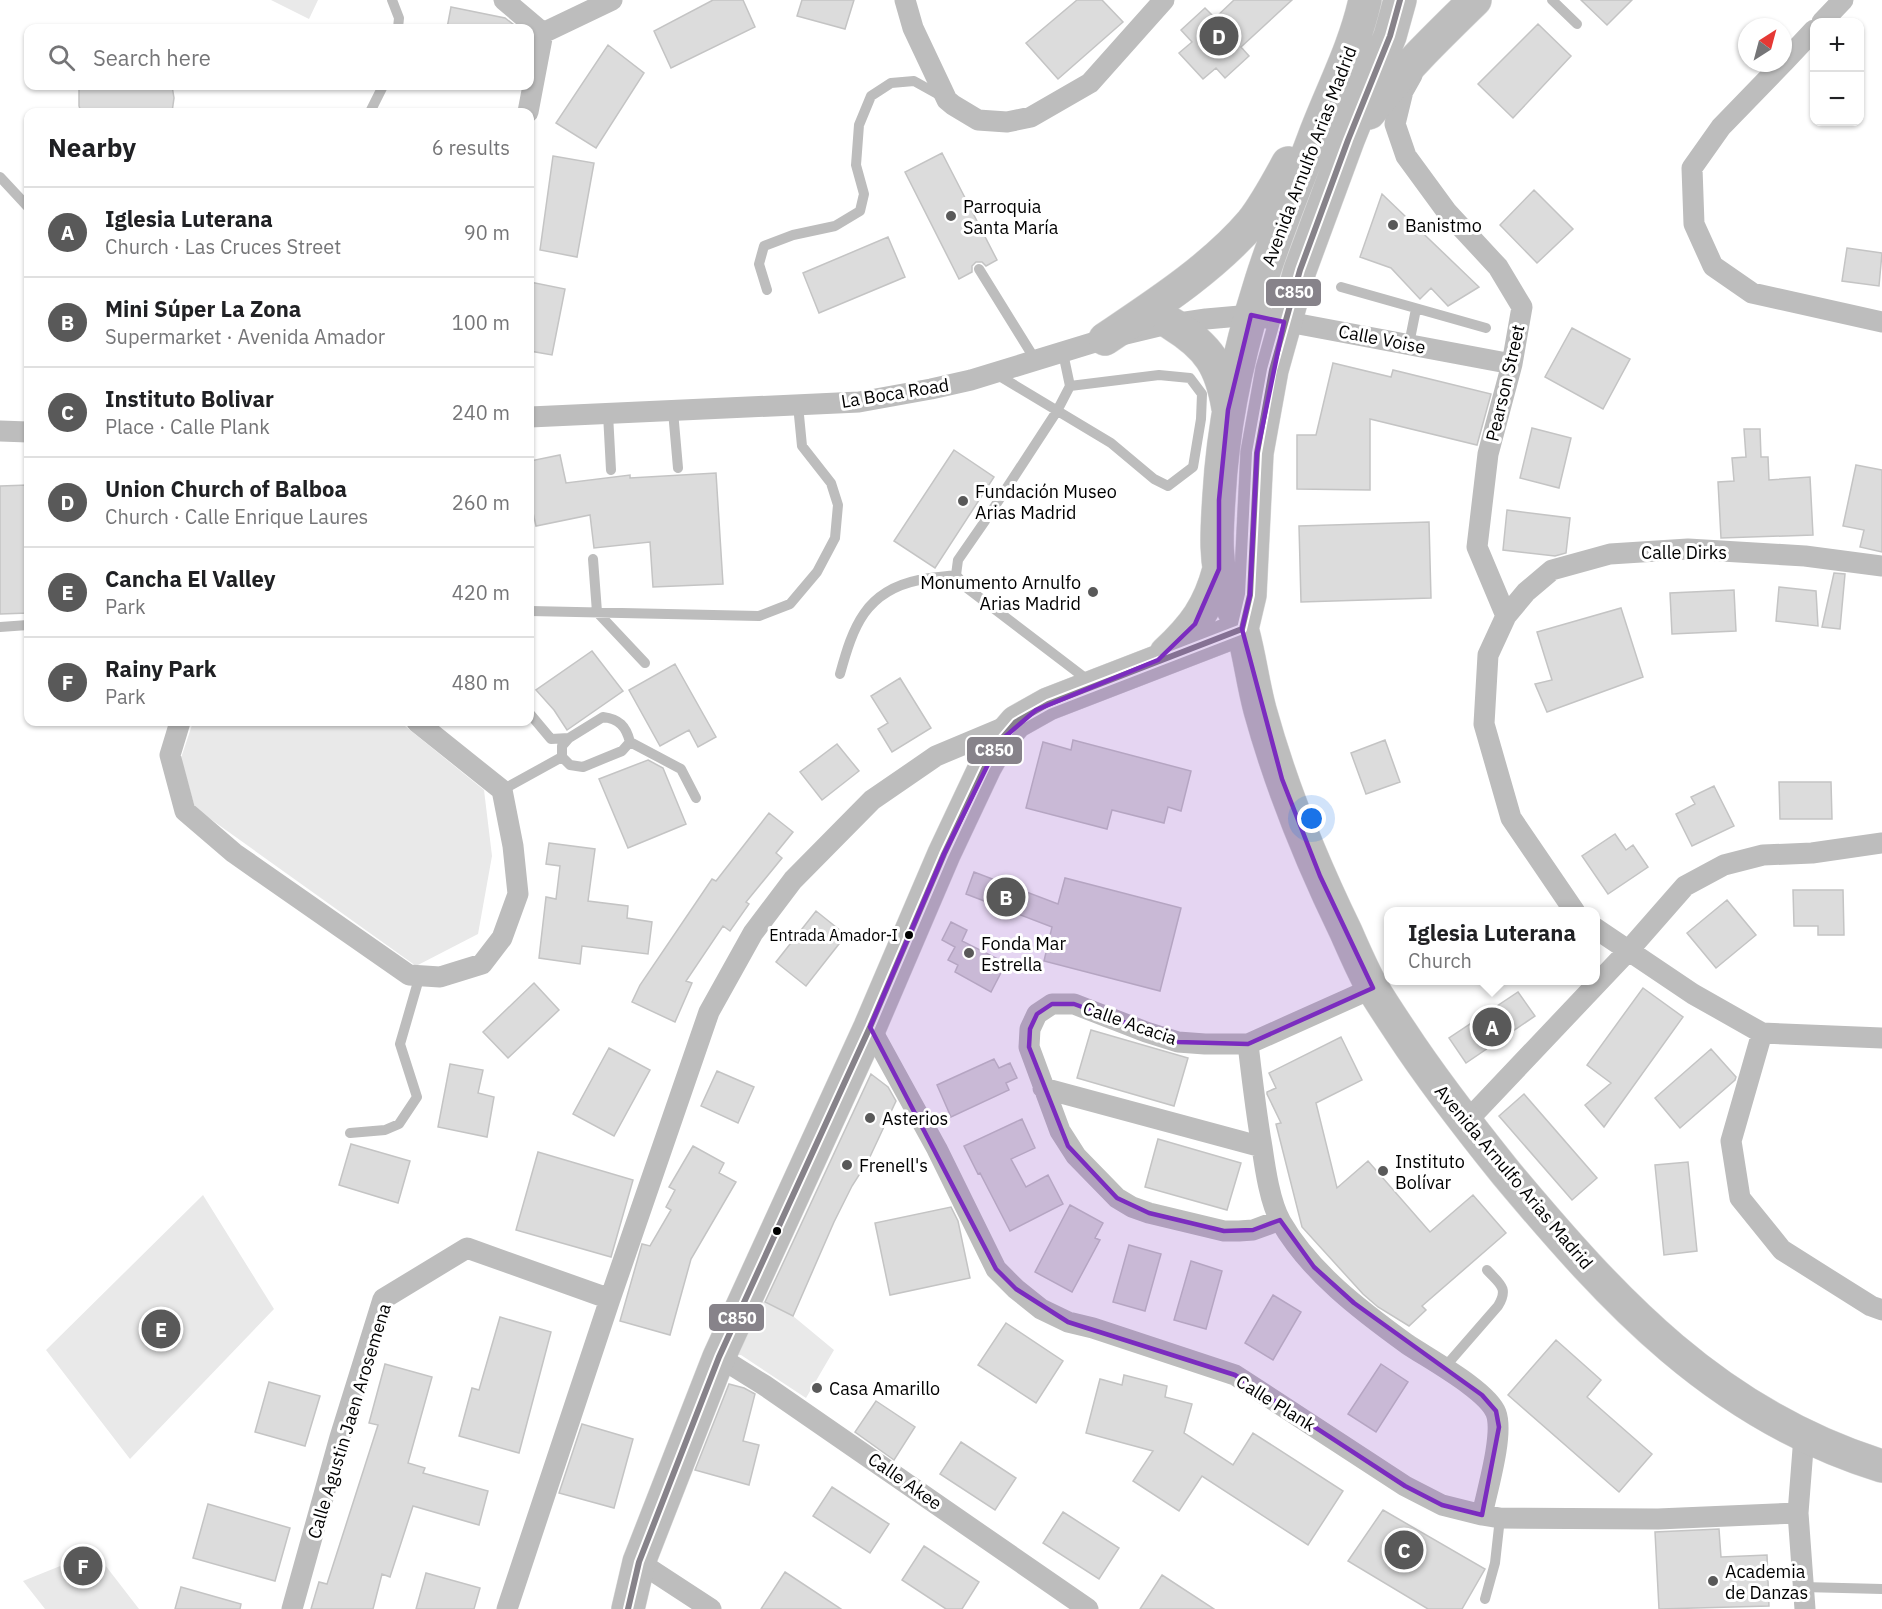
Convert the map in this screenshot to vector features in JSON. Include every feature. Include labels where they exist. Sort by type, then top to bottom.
[{"type":"main road","name":"Avenida Arnulfo Arias Madrid","points":[[1365,0],[1352,45],[1332,89],[1262,279],[1228,410],[1219,501],[1219,569],[1226,594],[1242,629],[1260,709],[1282,779],[1320,876],[1372,988],[1465,1123],[1541,1214],[1610,1291],[1696,1369],[1729,1392],[1804,1436],[1829,1448],[1882,1466]]},
{"type":"main road","name":"Avenida Arnulfo Arias Madrid","points":[[1242,629],[1250,595],[1257,453],[1272,370],[1284,322],[1300,270],[1347,140],[1390,36],[1400,0]]},
{"type":"main road","points":[[1347,140],[1384,93],[1475,0]]},
{"type":"main road","points":[[1105,339],[1177,289],[1245,230],[1267,200],[1301,138],[1332,89]]},
{"type":"main road","points":[[1172,324],[1193,337],[1212,360],[1222,380],[1228,410]]},
{"type":"main road","points":[[1158,660],[1188,632],[1203,613],[1219,569]]},
{"type":"main road","points":[[628,1609],[639,1562],[718,1357],[870,1027],[944,854],[985,766],[999,742],[1016,722],[1048,704],[1242,629]]},
{"type":"street","points":[[504,0],[532,24]]},
{"type":"street","points":[[543,33],[612,0]]},
{"type":"street","points":[[905,0],[913,28],[947,99],[978,120],[1007,122],[1031,117],[1090,83],[1164,0]]},
{"type":"street","points":[[1826,18],[1844,0]]},
{"type":"street","points":[[534,25],[543,33]]},
{"type":"street","points":[[534,80],[543,33]]},
{"type":"street","points":[[1792,54],[1810,35]]},
{"type":"street","name":"Pearson Street","points":[[1425,49],[1403,91],[1395,124],[1406,156],[1447,212],[1498,267],[1522,307],[1512,364],[1488,454],[1478,548],[1506,616]]},
{"type":"street","points":[[1774,72],[1721,127],[1692,168],[1694,224],[1713,266],[1752,293],[1882,322]]},
{"type":"street","points":[[529,108],[532,90]]},
{"type":"street","name":"Calle Voise","points":[[1251,315],[1512,364]]},
{"type":"street","name":"La Boca Road","points":[[534,417],[859,402],[996,374],[1105,339],[1172,324],[1251,315]]},
{"type":"street","points":[[0,431],[24,432]]},
{"type":"street","name":"Calle Dirks","points":[[1572,907],[1511,818],[1484,724],[1488,655],[1506,616],[1526,592],[1552,570],[1610,554],[1688,549],[1805,556],[1882,566]]},
{"type":"street","points":[[507,1609],[709,1012],[753,933],[793,880],[872,800],[936,756],[1016,722]]},
{"type":"street","points":[[179,726],[170,755],[185,811],[234,853],[409,975],[440,977],[482,964],[502,938],[518,894],[513,846],[502,790],[422,726]]},
{"type":"street","points":[[1600,981],[1685,886],[1724,865],[1763,855],[1812,853],[1882,843]]},
{"type":"street","points":[[1600,931],[1693,994],[1762,1033],[1882,1038]]},
{"type":"street","points":[[1465,1123],[1596,985]]},
{"type":"street","points":[[1372,988],[1248,1044],[1252,1090],[1267,1180],[1280,1220],[1314,1267],[1353,1303],[1408,1345],[1482,1395],[1496,1411],[1499,1427],[1491,1516]]},
{"type":"street","name":"Calle Acacia","points":[[1248,1044],[1178,1042],[1074,1004],[1052,1004],[1037,1014],[1029,1029],[1029,1047],[1059,1131],[1068,1146],[1117,1198],[1149,1213],[1224,1231],[1253,1230],[1280,1220]]},
{"type":"street","name":"Calle Plank","points":[[870,1027],[937,1149],[996,1269],[1041,1309],[1068,1322],[1093,1328],[1235,1375],[1405,1486],[1442,1506],[1491,1516],[1658,1519],[1798,1513]]},
{"type":"street","points":[[1762,1033],[1731,1141],[1740,1198],[1782,1250],[1871,1306],[1882,1310]]},
{"type":"street","points":[[1043,1088],[1262,1147]]},
{"type":"street","name":"Calle Agustin Jaen Arosemena","points":[[292,1609],[340,1437],[383,1299],[467,1248],[610,1299]]},
{"type":"street","name":"Calle Akee","points":[[718,1357],[783,1398],[1088,1609]]},
{"type":"street","points":[[1804,1436],[1798,1513],[1805,1609]]},
{"type":"street","points":[[639,1562],[711,1609]]},
{"type":"lane","points":[[392,0],[399,18],[398,24]]},
{"type":"lane","points":[[1552,0],[1578,24]]},
{"type":"lane","points":[[767,290],[759,264],[764,246],[793,235],[835,226],[860,211],[864,194],[856,165],[858,126],[871,96],[891,83],[914,81],[947,99]]},
{"type":"lane","points":[[372,108],[381,90]]},
{"type":"lane","points":[[0,177],[24,203]]},
{"type":"lane","points":[[979,269],[1036,361]]},
{"type":"lane","points":[[1341,287],[1486,328]]},
{"type":"lane","points":[[1409,344],[1416,309]]},
{"type":"lane","points":[[993,509],[1058,411],[1070,386],[1063,353]]},
{"type":"lane","points":[[996,374],[1111,443],[1154,479],[1168,486],[1193,467],[1201,419],[1202,394],[1190,378],[1159,375],[1070,386]]},
{"type":"lane","points":[[534,611],[759,616],[790,604],[817,572],[835,538],[838,505],[831,483],[802,446],[798,405]]},
{"type":"lane","points":[[673,411],[678,468]]},
{"type":"lane","points":[[608,414],[611,470]]},
{"type":"lane","points":[[986,521],[958,560],[956,575],[967,588],[1094,685]]},
{"type":"lane","points":[[593,559],[597,612],[645,663]]},
{"type":"lane","points":[[840,674],[849,640],[863,613],[884,592],[918,580],[956,575]]},
{"type":"lane","points":[[0,627],[24,625]]},
{"type":"lane","points":[[630,742],[622,752],[583,767],[570,765],[562,757],[562,746],[569,738],[603,717],[615,718],[627,729],[630,742],[681,769],[696,798]]},
{"type":"lane","points":[[534,719],[551,739],[569,738]]},
{"type":"lane","points":[[502,790],[562,757]]},
{"type":"lane","points":[[350,1134],[385,1130],[399,1124],[417,1096],[400,1044],[420,975]]},
{"type":"lane","points":[[1444,1368],[1504,1297],[1503,1288],[1488,1270]]},
{"type":"lane","points":[[1485,1599],[1495,1563],[1491,1516]]},
{"type":"lane","points":[[1803,1587],[1882,1589]]},
{"type":"highlighted area","points":[[1251,315],[1284,322],[1257,453],[1250,595],[1242,629],[1282,779],[1320,876],[1373,988],[1248,1044],[1178,1042],[1074,1004],[1052,1004],[1037,1014],[1030,1029],[1029,1047],[1068,1146],[1117,1198],[1149,1213],[1224,1231],[1253,1230],[1280,1220],[1314,1267],[1354,1303],[1482,1395],[1496,1411],[1499,1427],[1482,1515],[1442,1505],[1405,1486],[1235,1375],[1068,1322],[1016,1289],[996,1269],[870,1027],[944,854],[999,742],[1036,710],[1158,660],[1195,624],[1219,569],[1219,500],[1228,410]]},
{"type":"shaded area","points":[[271,0],[318,0],[309,19]]},
{"type":"shaded area","points":[[192,726],[405,726],[484,790],[492,856],[478,934],[416,966],[195,808],[181,758]]},
{"type":"shaded area","points":[[203,1195],[274,1309],[130,1459],[46,1350]]},
{"type":"shaded area","points":[[758,1299],[793,1316],[834,1350],[806,1398],[741,1355],[728,1354]]},
{"type":"shaded area","points":[[95,1552],[139,1609],[45,1609],[23,1581]]},
{"type":"building","points":[[713,0],[743,0],[755,27],[671,68],[654,31]]},
{"type":"building","points":[[802,0],[854,0],[845,29],[797,16]]},
{"type":"building","points":[[1077,0],[1102,0],[1123,22],[1058,79],[1026,43]]},
{"type":"building","points":[[1234,0],[1292,0],[1241,47],[1249,56],[1225,78],[1216,68],[1203,79],[1179,53],[1192,42],[1181,30],[1205,8],[1215,18]]},
{"type":"building","points":[[1581,0],[1632,0],[1607,25]]},
{"type":"building","points":[[451,7],[505,18],[513,24],[448,24]]},
{"type":"building","points":[[1538,24],[1571,56],[1513,118],[1478,84]]},
{"type":"building","points":[[608,45],[644,73],[596,148],[556,123]]},
{"type":"building","points":[[79,90],[173,90],[174,98],[173,108],[80,108]]},
{"type":"building","name":"Parroquia Santa María","points":[[942,153],[997,260],[986,266],[982,262],[976,262],[972,266],[972,272],[959,279],[905,172]]},
{"type":"building","points":[[553,156],[594,163],[577,257],[540,250]]},
{"type":"building","points":[[1534,190],[1573,229],[1537,263],[1500,225]]},
{"type":"building","name":"Banistmo","points":[[1382,194],[1479,287],[1448,306],[1431,288],[1420,299],[1391,268],[1360,257]]},
{"type":"building","points":[[888,237],[905,277],[819,313],[803,273]]},
{"type":"building","points":[[1847,248],[1882,253],[1879,286],[1842,281]]},
{"type":"building","points":[[534,283],[565,289],[552,355],[534,352]]},
{"type":"building","points":[[1572,328],[1630,359],[1603,409],[1545,377]]},
{"type":"building","points":[[1333,363],[1391,377],[1393,370],[1491,394],[1477,445],[1370,419],[1370,490],[1297,489],[1297,435],[1316,435]]},
{"type":"building","points":[[1532,428],[1571,438],[1559,488],[1520,478]]},
{"type":"building","points":[[1744,429],[1760,429],[1761,457],[1768,457],[1769,480],[1810,477],[1813,535],[1721,538],[1718,482],[1734,481],[1732,458],[1746,457]]},
{"type":"building","points":[[954,450],[994,477],[935,568],[894,541]]},
{"type":"building","points":[[560,455],[566,483],[630,475],[630,478],[716,473],[723,584],[653,587],[650,542],[594,548],[590,515],[536,526],[534,460]]},
{"type":"building","points":[[1856,465],[1882,470],[1882,552],[1860,547],[1864,530],[1843,526]]},
{"type":"building","points":[[24,485],[24,613],[0,614],[0,486]]},
{"type":"building","points":[[1507,510],[1570,518],[1566,553],[1555,556],[1503,550]]},
{"type":"building","points":[[1429,522],[1431,598],[1301,602],[1299,526]]},
{"type":"building","points":[[1834,573],[1845,574],[1840,629],[1822,627]]},
{"type":"building","points":[[1779,587],[1816,591],[1818,626],[1776,621]]},
{"type":"building","points":[[1734,590],[1736,631],[1672,634],[1670,593]]},
{"type":"building","points":[[1621,608],[1643,677],[1547,712],[1535,684],[1552,680],[1537,632]]},
{"type":"building","points":[[592,651],[623,691],[567,730],[554,710],[536,690]]},
{"type":"building","points":[[675,664],[716,737],[698,747],[689,730],[660,746],[629,690]]},
{"type":"building","points":[[900,678],[931,728],[892,752],[878,729],[888,723],[871,696]]},
{"type":"building","points":[[1073,740],[1191,771],[1181,811],[1168,807],[1164,823],[1112,810],[1107,829],[1026,808],[1043,742],[1071,750]]},
{"type":"building","points":[[1385,740],[1400,782],[1366,794],[1351,753]]},
{"type":"building","points":[[837,744],[859,771],[822,800],[800,772]]},
{"type":"building","points":[[648,760],[663,768],[686,824],[628,848],[599,779]]},
{"type":"building","points":[[1779,782],[1831,782],[1832,819],[1780,819]]},
{"type":"building","points":[[1714,786],[1734,826],[1692,846],[1676,814],[1695,804],[1691,797]]},
{"type":"building","points":[[769,813],[793,832],[776,853],[782,858],[746,902],[749,904],[730,931],[723,926],[686,981],[692,983],[675,1022],[632,1002],[640,985],[712,879],[716,881]]},
{"type":"building","points":[[1615,834],[1626,850],[1633,845],[1648,867],[1608,894],[1582,856]]},
{"type":"building","points":[[549,843],[595,849],[588,901],[628,906],[627,918],[652,922],[648,954],[582,946],[580,964],[539,958],[546,897],[556,899],[560,866],[546,864]]},
{"type":"building","points":[[974,872],[1058,904],[1065,878],[1181,908],[1160,991],[1044,961],[1052,927],[966,894]]},
{"type":"building","points":[[1793,890],[1843,890],[1844,935],[1818,935],[1818,926],[1794,926]]},
{"type":"building","points":[[1727,900],[1756,935],[1716,968],[1687,933]]},
{"type":"building","points":[[816,911],[846,935],[806,986],[776,962]]},
{"type":"building","name":"Fonda Mar Estrella","points":[[951,922],[967,930],[962,941],[1006,963],[991,992],[955,972],[958,965],[948,960],[955,947],[942,940]]},
{"type":"building","points":[[534,983],[559,1010],[508,1058],[483,1032]]},
{"type":"building","points":[[1643,988],[1683,1017],[1604,1127],[1585,1105],[1611,1083],[1587,1065]]},
{"type":"building","points":[[1518,992],[1535,1016],[1466,1063],[1449,1038]]},
{"type":"building","points":[[1091,1030],[1188,1058],[1174,1106],[1077,1078]]},
{"type":"building","points":[[1341,1037],[1362,1080],[1316,1103],[1337,1188],[1368,1161],[1430,1232],[1473,1195],[1506,1233],[1422,1306],[1426,1310],[1409,1326],[1378,1307],[1363,1294],[1302,1227],[1276,1124],[1281,1123],[1267,1094],[1276,1088],[1269,1073]]},
{"type":"building","points":[[609,1048],[650,1070],[614,1136],[573,1114]]},
{"type":"building","points":[[1711,1049],[1736,1077],[1735,1080],[1680,1128],[1655,1098]]},
{"type":"building","points":[[994,1059],[999,1068],[1010,1063],[1017,1078],[1006,1083],[1009,1090],[951,1117],[937,1085]]},
{"type":"building","points":[[450,1064],[483,1070],[478,1093],[494,1097],[487,1137],[438,1127]]},
{"type":"building","points":[[717,1071],[754,1087],[738,1123],[701,1106]]},
{"type":"building","points":[[871,1074],[888,1087],[896,1101],[868,1161],[852,1186],[834,1222],[793,1316],[765,1302]]},
{"type":"building","points":[[1524,1094],[1597,1178],[1572,1200],[1499,1116]]},
{"type":"building","points":[[1022,1119],[1035,1148],[1011,1159],[1026,1187],[1048,1175],[1063,1204],[1010,1231],[964,1146]]},
{"type":"building","points":[[1158,1139],[1241,1163],[1227,1210],[1145,1187]]},
{"type":"building","points":[[351,1144],[410,1161],[398,1203],[339,1185]]},
{"type":"building","points":[[693,1146],[724,1163],[719,1173],[736,1182],[691,1259],[670,1335],[620,1321],[642,1244],[650,1246],[671,1210],[666,1207],[675,1190],[669,1187]]},
{"type":"building","points":[[538,1152],[633,1180],[611,1257],[516,1230]]},
{"type":"building","points":[[1688,1162],[1697,1251],[1664,1255],[1655,1165]]},
{"type":"building","points":[[1070,1205],[1103,1223],[1095,1238],[1100,1240],[1072,1292],[1035,1272]]},
{"type":"building","points":[[951,1207],[958,1221],[970,1278],[890,1295],[875,1223]]},
{"type":"building","points":[[1129,1245],[1161,1254],[1145,1311],[1113,1302]]},
{"type":"building","points":[[1191,1261],[1222,1271],[1206,1329],[1174,1320]]},
{"type":"building","points":[[1273,1295],[1301,1312],[1273,1360],[1245,1343]]},
{"type":"building","points":[[500,1317],[551,1332],[519,1453],[459,1436],[472,1388],[479,1390]]},
{"type":"building","points":[[1006,1323],[1063,1361],[1036,1403],[978,1365]]},
{"type":"building","points":[[1556,1340],[1601,1380],[1587,1397],[1652,1454],[1619,1492],[1508,1395]]},
{"type":"building","points":[[385,1364],[432,1377],[408,1463],[425,1468],[423,1473],[488,1491],[479,1525],[413,1506],[390,1577],[382,1574],[373,1609],[311,1609],[319,1582],[327,1584],[378,1425],[369,1423]]},
{"type":"building","points":[[1381,1364],[1408,1382],[1376,1432],[1348,1414]]},
{"type":"building","points":[[1124,1375],[1167,1386],[1165,1397],[1192,1404],[1184,1433],[1233,1465],[1253,1433],[1343,1491],[1308,1545],[1202,1476],[1179,1511],[1133,1481],[1153,1451],[1086,1433],[1100,1379],[1122,1385]]},
{"type":"building","points":[[269,1382],[320,1396],[305,1446],[255,1432]]},
{"type":"building","points":[[729,1384],[755,1394],[743,1441],[759,1445],[749,1485],[695,1470]]},
{"type":"building","points":[[876,1401],[915,1427],[894,1460],[855,1432]]},
{"type":"building","points":[[582,1424],[633,1439],[614,1508],[559,1493]]},
{"type":"building","points":[[961,1442],[1016,1478],[995,1510],[940,1474]]},
{"type":"building","points":[[832,1487],[889,1524],[870,1553],[813,1516]]},
{"type":"building","points":[[208,1504],[290,1528],[275,1581],[193,1558]]},
{"type":"building","points":[[1383,1510],[1485,1569],[1462,1609],[1428,1609],[1348,1561]]},
{"type":"building","points":[[1063,1512],[1119,1548],[1099,1579],[1043,1543]]},
{"type":"building","name":"Academia de Danzas","points":[[1719,1529],[1721,1557],[1767,1555],[1769,1606],[1659,1609],[1655,1532]]},
{"type":"building","points":[[924,1546],[979,1582],[962,1609],[946,1609],[902,1580]]},
{"type":"building","points":[[785,1572],[841,1609],[761,1609]]},
{"type":"building","points":[[426,1573],[480,1588],[474,1609],[416,1609]]},
{"type":"building","points":[[1162,1575],[1214,1609],[1140,1609]]},
{"type":"building","points":[[181,1587],[241,1604],[240,1609],[175,1609]]},
{"type":"transit line","name":"C850","points":[[628,1609],[639,1562],[719,1357],[870,1027],[944,854],[999,742],[1016,722],[1048,704],[1242,629],[1250,595],[1257,453],[1272,370],[1300,270],[1348,140],[1390,36],[1400,0]]},
{"type":"place","name":"Union Church of Balboa","points":[[1219,36]]},
{"type":"place","name":"Parroquia Santa María","points":[[951,216]]},
{"type":"place","name":"Banistmo","points":[[1393,225]]},
{"type":"place","name":"Fundación Museo Arias Madrid","points":[[963,501]]},
{"type":"place","name":"Monumento Arnulfo Arias Madrid","points":[[1093,592]]},
{"type":"place","name":"Mini Súper La Zona","points":[[1006,897]]},
{"type":"place","name":"Entrada Amador-I","points":[[909,935]]},
{"type":"place","name":"Fonda Mar Estrella","points":[[969,953]]},
{"type":"place","name":"Iglesia Luterana","points":[[1492,1027]]},
{"type":"place","name":"Asterios","points":[[870,1118]]},
{"type":"place","name":"Frenell's","points":[[847,1165]]},
{"type":"place","name":"Instituto Bolívar","points":[[1383,1171]]},
{"type":"place","name":"Cancha El Valley","points":[[161,1329]]},
{"type":"place","name":"Casa Amarillo","points":[[817,1388]]},
{"type":"place","name":"Instituto Bolivar","points":[[1404,1550]]},
{"type":"place","name":"Rainy Park","points":[[83,1566]]},
{"type":"place","name":"Academia de Danzas","points":[[1713,1581]]}]
